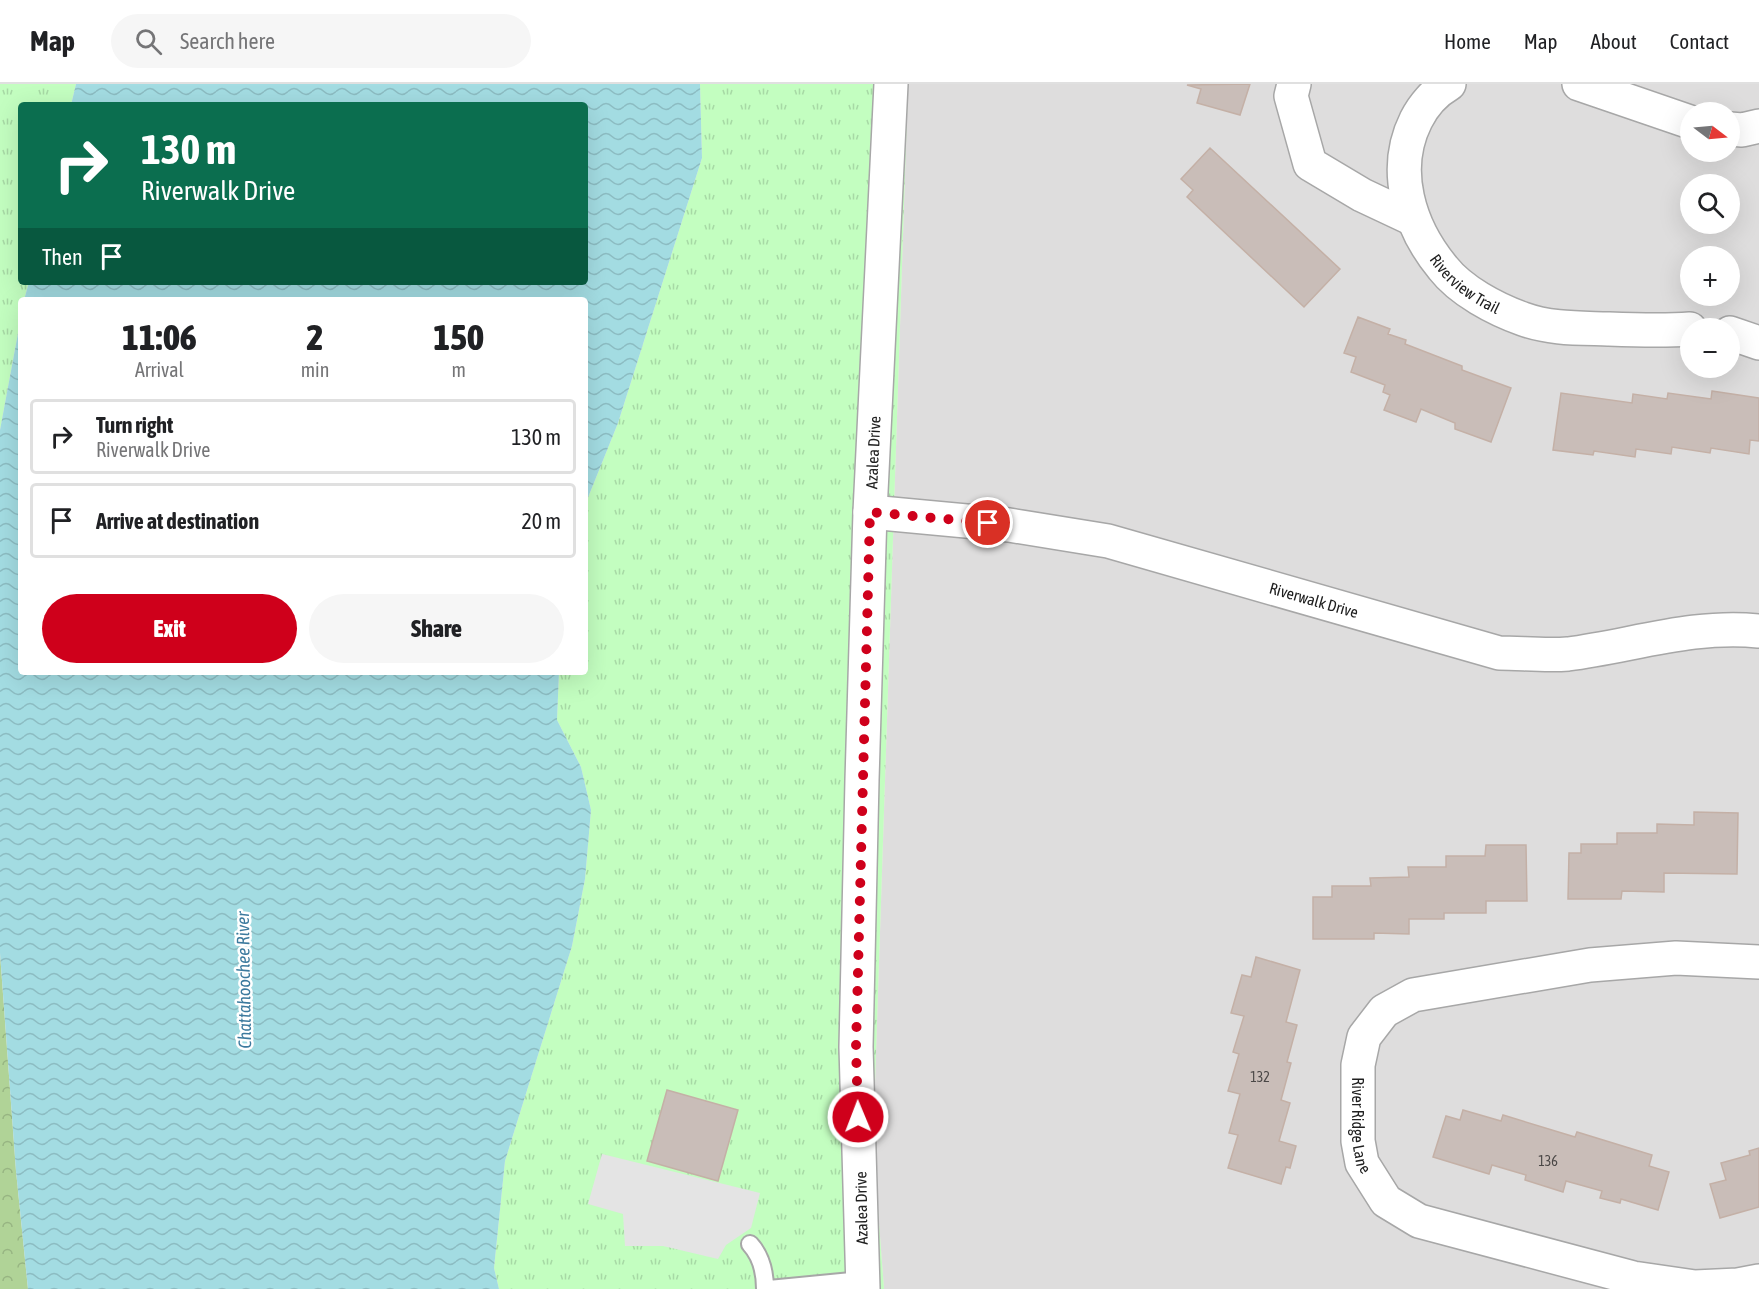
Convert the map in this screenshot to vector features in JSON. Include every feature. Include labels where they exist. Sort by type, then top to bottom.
[{"type":"street","name":"Azalea Drive","points":[[862,1284],[856,1047],[870,512],[891,84]]},
{"type":"street","points":[[1294,84],[1291,96],[1310,164],[1362,195],[1413,219]]},
{"type":"street","name":"Riverview Trail","points":[[1449,84],[1440,89],[1421,111],[1409,134],[1403,162],[1404,186],[1413,219],[1425,245],[1444,270],[1469,293],[1523,319],[1557,327],[1680,330]]},
{"type":"street","points":[[1579,84],[1680,119]]},
{"type":"street","points":[[1740,130],[1759,126]]},
{"type":"street","points":[[1740,337],[1759,344]]},
{"type":"street","name":"Riverwalk Drive","points":[[870,512],[1009,525],[1108,541],[1499,653],[1566,654],[1684,633],[1759,630]]},
{"type":"street","name":"River Ridge Lane","points":[[1759,962],[1676,958],[1590,965],[1413,995],[1384,1011],[1364,1037],[1358,1065],[1358,1141],[1362,1163],[1386,1201],[1419,1221],[1633,1278],[1695,1287],[1738,1285],[1759,1281]]},
{"type":"lane","points":[[750,1244],[760,1259],[767,1289],[862,1284]]},
{"type":"shaded area","points":[[908,84],[1759,84],[1759,1289],[884,1289],[873,1144]]},
{"type":"shaded area","points":[[602,1154],[760,1193],[751,1228],[726,1245],[718,1259],[663,1246],[625,1246],[623,1214],[588,1204]]},
{"type":"green space","points":[[0,84],[76,84],[72,102],[18,102],[18,285],[28,285],[25,297],[18,297],[18,333],[0,430]]},
{"type":"green space","points":[[700,84],[908,84],[873,1144],[884,1289],[499,1289],[494,1268],[505,1161],[572,946],[585,879],[591,810],[581,767],[557,720],[559,675],[588,675],[588,498],[618,423],[702,158]]},
{"type":"green space","points":[[0,953],[16,1171],[28,1289],[0,1289]]},
{"type":"water","points":[[76,84],[700,84],[702,158],[618,423],[588,498],[588,297],[25,297],[28,285],[588,285],[588,102],[72,102]]},
{"type":"water","name":"Chattahoochee River","points":[[18,333],[18,675],[559,675],[557,720],[581,767],[591,810],[585,879],[572,946],[505,1161],[494,1268],[499,1289],[28,1289],[16,1171],[0,953],[0,430]]},
{"type":"building","points":[[1250,84],[1240,115],[1197,103],[1201,89],[1187,85]]},
{"type":"building","points":[[1210,148],[1340,269],[1304,307],[1187,197],[1193,190],[1181,179]]},
{"type":"building","points":[[1358,317],[1390,329],[1388,334],[1406,340],[1405,344],[1462,366],[1462,370],[1511,388],[1491,442],[1455,429],[1455,423],[1421,409],[1416,422],[1384,410],[1390,395],[1383,392],[1385,385],[1351,372],[1356,357],[1344,353]]},
{"type":"building","points":[[1712,391],[1759,398],[1759,441],[1750,440],[1749,454],[1711,448],[1710,453],[1672,447],[1671,454],[1636,449],[1635,457],[1594,451],[1593,455],[1553,450],[1561,393],[1632,403],[1633,394],[1667,399],[1668,393],[1711,399]]},
{"type":"building","points":[[1694,812],[1738,813],[1737,874],[1664,873],[1664,892],[1622,891],[1621,899],[1568,899],[1569,853],[1581,853],[1581,844],[1617,844],[1617,833],[1657,833],[1657,824],[1694,825]]},
{"type":"building","points":[[1486,845],[1526,845],[1527,901],[1486,901],[1486,913],[1444,913],[1444,919],[1409,919],[1409,934],[1374,933],[1374,939],[1313,939],[1313,897],[1332,897],[1332,886],[1371,886],[1370,878],[1409,877],[1408,867],[1446,867],[1446,856],[1485,856]]},
{"type":"building","points":[[1256,957],[1300,970],[1286,1022],[1297,1025],[1287,1062],[1291,1063],[1281,1100],[1290,1103],[1279,1141],[1296,1146],[1290,1168],[1286,1167],[1281,1184],[1228,1168],[1238,1135],[1229,1133],[1240,1094],[1228,1091],[1239,1054],[1233,1052],[1244,1016],[1231,1013],[1242,975],[1251,977]]},
{"type":"building","points":[[667,1090],[738,1110],[718,1181],[647,1161]]},
{"type":"building","points":[[1463,1110],[1501,1121],[1503,1115],[1575,1137],[1577,1132],[1652,1155],[1649,1166],[1669,1172],[1658,1210],[1621,1199],[1620,1203],[1600,1198],[1602,1191],[1566,1181],[1563,1192],[1525,1180],[1526,1175],[1492,1165],[1489,1174],[1433,1157],[1446,1116],[1460,1120]]},
{"type":"building","points":[[1759,1148],[1759,1207],[1720,1218],[1710,1184],[1726,1180],[1721,1163],[1750,1155],[1749,1151]]},
{"type":"route","points":[[858,1117],[856,1047],[870,512],[988,523]]}]
